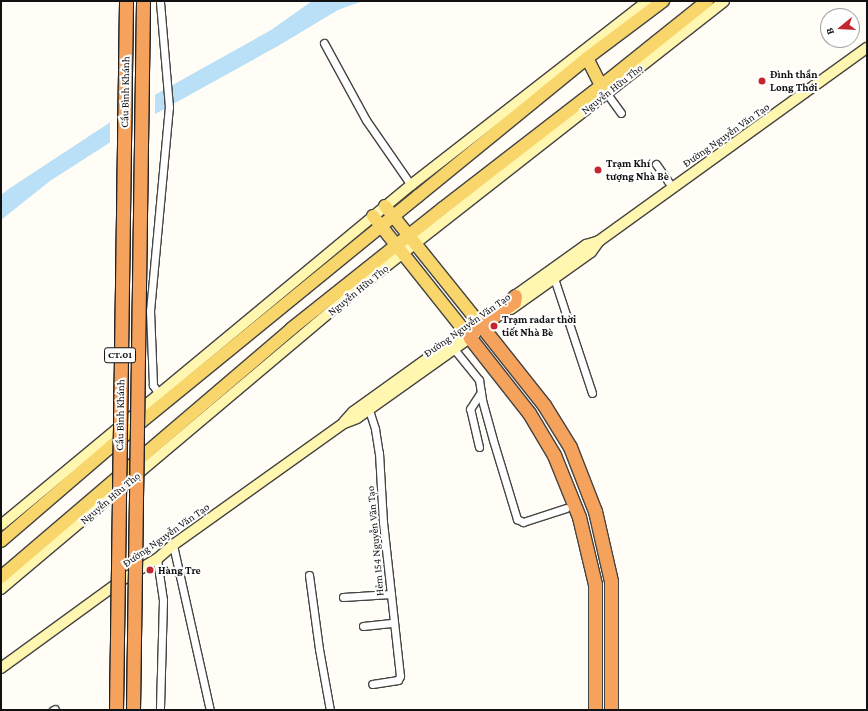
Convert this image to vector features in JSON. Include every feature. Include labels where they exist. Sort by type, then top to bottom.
[{"type":"highway","name":"Cầu Bình Khánh","points":[[116,710],[126,1]]},
{"type":"highway","name":"Cầu Bình Khánh","points":[[133,710],[143,1]]},
{"type":"highway","points":[[515,296],[514,302],[468,335],[530,413],[554,455],[579,517],[595,584],[595,710]]},
{"type":"highway","points":[[481,325],[544,405],[566,441],[595,511],[611,581],[611,710]]},
{"type":"main road","points":[[1,541],[109,448],[394,216],[502,120],[647,1]]},
{"type":"main road","points":[[1,526],[410,185],[588,58],[663,1]]},
{"type":"main road","name":"Nguyễn Hữu Thọ","points":[[643,59],[707,1]]},
{"type":"main road","name":"Nguyễn Hữu Thọ","points":[[1,589],[296,340],[412,239],[643,59],[724,1]]},
{"type":"main road","name":"Đường Nguyễn Văn Tạo","points":[[515,296],[586,246],[599,241],[867,48]]},
{"type":"main road","points":[[588,58],[604,90]]},
{"type":"main road","points":[[385,206],[481,325]]},
{"type":"main road","points":[[373,216],[468,335]]},
{"type":"main road","name":"Đường Nguyễn Văn Tạo","points":[[481,325],[554,278],[591,252],[599,241]]},
{"type":"main road","name":"Nguyễn Hữu Thọ","points":[[1,577],[291,330],[400,249]]},
{"type":"main road","name":"Đường Nguyễn Văn Tạo","points":[[1,668],[125,578],[157,559],[173,545],[344,423],[357,418],[369,410],[454,349],[468,335]]},
{"type":"main road","name":"Đường Nguyễn Văn Tạo","points":[[344,423],[353,412],[468,335]]},
{"type":"street","points":[[159,394],[153,385],[150,312],[169,107],[160,1]]},
{"type":"street","points":[[324,43],[366,120],[410,185]]},
{"type":"street","points":[[604,90],[622,113]]},
{"type":"street","points":[[656,164],[672,187]]},
{"type":"street","points":[[554,278],[592,393]]},
{"type":"street","points":[[454,349],[478,376],[504,478],[518,519],[523,522],[566,508]]},
{"type":"street","points":[[479,447],[470,408],[471,404],[481,392]]},
{"type":"street","name":"Hẻm 154 Nguyễn Văn Tạo","points":[[369,410],[375,429],[378,453],[400,672],[398,680],[372,684]]},
{"type":"street","points":[[173,545],[210,710]]},
{"type":"street","points":[[157,559],[163,600],[160,710]]},
{"type":"street","points":[[309,575],[319,649],[330,710]]},
{"type":"street","points":[[343,597],[391,594]]},
{"type":"street","points":[[363,626],[394,624]]},
{"type":"water","points":[[312,1],[363,1],[338,10],[278,46],[148,118],[50,181],[1,220],[1,195],[10,188],[135,106],[271,30]]},
{"type":"pier","points":[[155,92],[155,117],[110,145],[110,119]]},
{"type":"place","name":"Đình thần Long Thới","points":[[762,81]]},
{"type":"place","name":"Trạm Khí tượng Nhà Bè","points":[[598,170]]},
{"type":"place","name":"Trạm radar thời tiết Nhà Bè","points":[[494,326]]},
{"type":"place","name":"Hàng Tre","points":[[150,570]]}]
